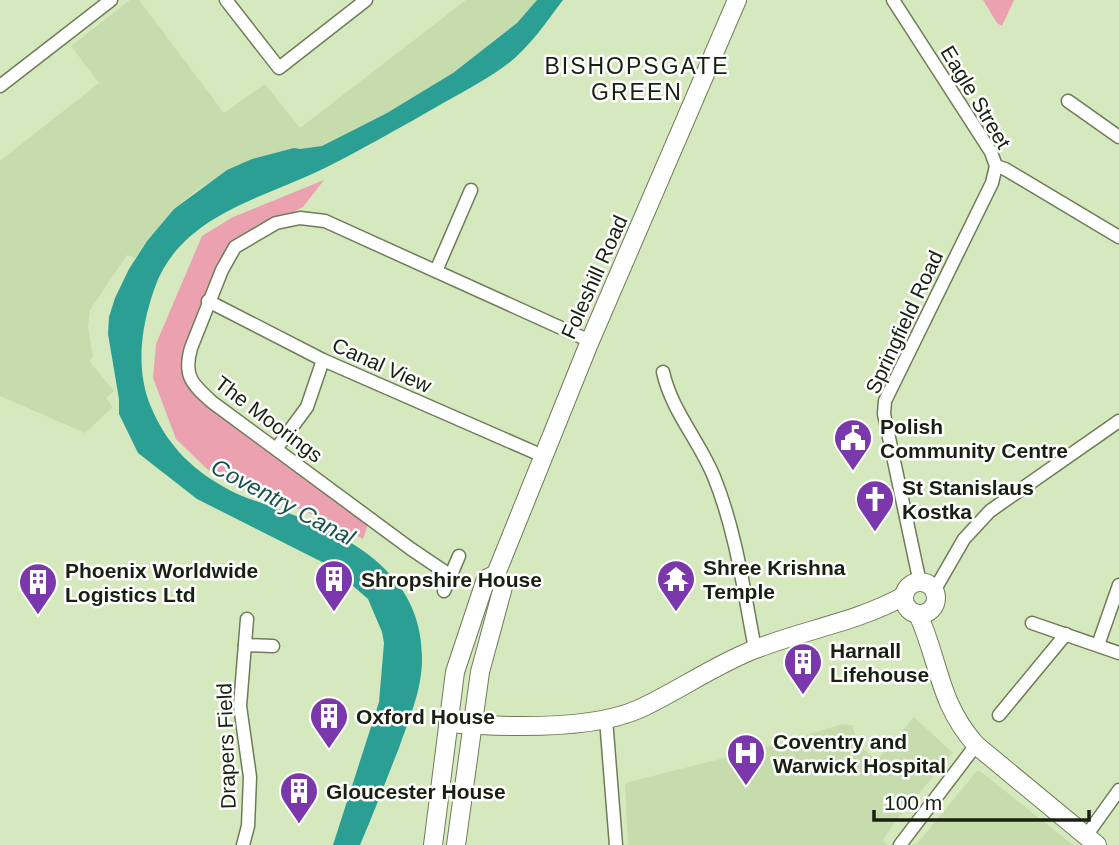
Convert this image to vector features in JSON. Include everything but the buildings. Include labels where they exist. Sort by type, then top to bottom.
[{"type":"main road","name":"Foleshill Road","points":[[433,845],[447,723],[456,672],[486,579],[496,574],[590,341],[737,0]]},
{"type":"main road","name":"Foleshill Road","points":[[456,845],[472,725],[488,635],[503,587],[496,574]]},
{"type":"main road","points":[[447,723],[506,727],[606,719],[639,709],[723,663],[755,649],[883,608],[915,607],[935,603],[927,587],[909,587],[915,607],[929,638],[942,688],[957,721],[976,745],[1091,841]]},
{"type":"street","points":[[0,86],[111,0]]},
{"type":"street","points":[[226,0],[279,68],[366,0]]},
{"type":"street","name":"Eagle Street","points":[[892,0],[990,152],[996,166],[1119,237]]},
{"type":"street","points":[[1068,101],[1119,136]]},
{"type":"street","name":"Springfield Road","points":[[927,587],[884,414],[885,401],[992,183],[996,166]]},
{"type":"street","points":[[436,271],[471,190]]},
{"type":"street","name":"The Moorings","points":[[451,576],[212,402],[190,381],[188,358],[208,301],[235,247],[276,223],[300,218],[325,221],[590,341]]},
{"type":"street","name":"Canal View","points":[[208,301],[323,360],[542,456]]},
{"type":"street","points":[[276,449],[307,407],[323,360]]},
{"type":"street","points":[[663,372],[668,394],[710,467],[729,517],[755,649]]},
{"type":"street","points":[[927,587],[964,539],[990,511],[1119,421]]},
{"type":"street","points":[[444,592],[459,556]]},
{"type":"street","points":[[1098,645],[1119,584]]},
{"type":"street","name":"Drapers Field","points":[[243,845],[248,826],[250,777],[240,716],[247,618]]},
{"type":"street","points":[[1032,623],[1119,653]]},
{"type":"street","points":[[999,715],[1066,634]]},
{"type":"street","points":[[245,645],[274,646]]},
{"type":"street","points":[[606,719],[617,845]]},
{"type":"street","points":[[900,845],[976,745]]},
{"type":"street","points":[[1091,841],[1119,790]]},
{"type":"shaded area","points":[[130,0],[139,0],[224,113],[265,84],[300,128],[466,0],[537,0],[517,23],[453,73],[387,113],[322,146],[236,166],[197,190],[174,209],[135,258],[127,255],[90,310],[88,327],[93,357],[89,361],[114,391],[106,398],[113,407],[85,433],[0,396],[0,161],[99,83],[71,46]]},
{"type":"shaded area","points":[[983,0],[1014,0],[1002,26],[997,23]]},
{"type":"shaded area","points":[[324,180],[303,207],[235,242],[182,353],[186,382],[368,524],[363,539],[305,511],[239,488],[207,469],[176,439],[153,378],[156,344],[202,236],[233,217]]},
{"type":"shaded area","name":"Coventry and Warwick Hospital","points":[[914,717],[953,753],[898,818],[883,840],[888,845],[628,845],[625,783],[752,751],[843,724],[852,725],[859,746],[877,760]]},
{"type":"shaded area","name":"Coventry and Warwick Hospital","points":[[977,771],[980,771],[1073,845],[916,845]]},
{"type":"water","name":"Coventry Canal","points":[[537,0],[563,0],[528,45],[502,68],[325,168],[251,200],[204,225],[184,242],[167,262],[155,287],[146,317],[142,363],[146,393],[157,420],[180,453],[200,472],[230,490],[328,530],[376,560],[395,579],[409,602],[419,628],[422,659],[417,693],[375,809],[360,845],[333,845],[379,702],[384,643],[368,599],[330,566],[197,499],[138,453],[119,414],[108,334],[109,317],[129,269],[147,241],[174,209],[227,170],[252,159],[294,148],[322,146],[387,113],[453,73],[517,23]]},
{"type":"place","name":"Polish Community Centre","points":[[853,472]]},
{"type":"place","name":"St Stanislaus Kostka","points":[[875,533]]},
{"type":"place","name":"Shropshire House","points":[[334,613]]},
{"type":"place","name":"Shree Krishna Temple","points":[[676,613]]},
{"type":"place","name":"Phoenix Worldwide Logistics Ltd","points":[[38,616]]},
{"type":"place","name":"Harnall Lifehouse","points":[[803,696]]},
{"type":"place","name":"Oxford House","points":[[329,750]]},
{"type":"place","name":"Coventry and Warwick Hospital","points":[[746,787]]},
{"type":"place","name":"Gloucester House","points":[[299,825]]},
{"type":"district","name":"BISHOPSGATE GREEN","points":[[637,79]]}]
